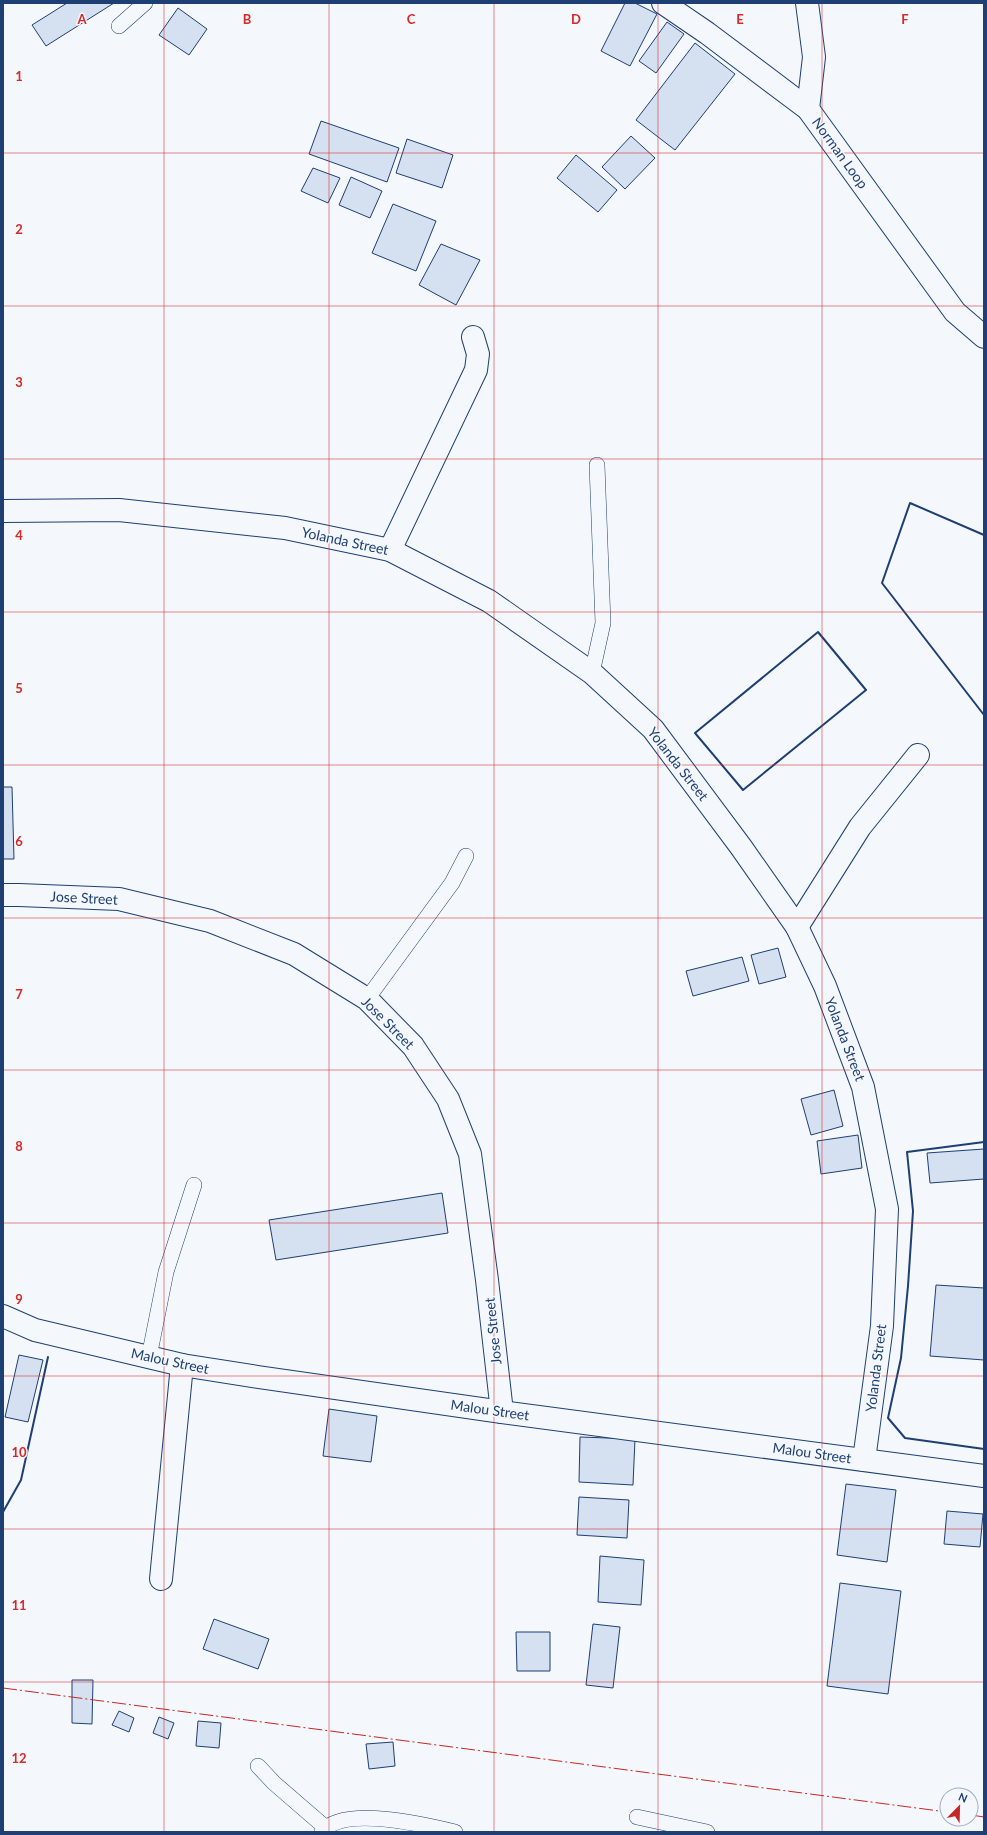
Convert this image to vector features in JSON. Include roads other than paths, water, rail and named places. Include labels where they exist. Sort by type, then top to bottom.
[{"type":"street","name":"Norman Loop","points":[[663,3],[707,33],[808,108],[955,312],[984,337]]},
{"type":"street","points":[[807,3],[814,57],[808,108]]},
{"type":"street","points":[[390,550],[476,370],[478,354],[473,337]]},
{"type":"street","name":"Yolanda Street","points":[[3,511],[119,510],[284,528],[390,550],[489,601],[592,673],[653,729],[741,847],[797,927],[825,986],[864,1087],[888,1209],[882,1326],[864,1460]]},
{"type":"street","points":[[797,927],[860,827],[918,755]]},
{"type":"street","name":"Jose Street","points":[[3,895],[119,899],[210,921],[294,954],[367,999],[413,1046],[448,1099],[470,1154],[488,1280],[502,1412]]},
{"type":"street","name":"Malou Street","points":[[3,1316],[35,1330],[182,1365],[502,1412],[984,1476]]},
{"type":"street","points":[[161,1579],[182,1365]]},
{"type":"lane","points":[[120,26],[145,3]]},
{"type":"lane","points":[[592,673],[603,623],[597,465]]},
{"type":"lane","points":[[367,999],[452,883],[466,856]]},
{"type":"lane","points":[[149,1357],[166,1272],[194,1185]]},
{"type":"lane","points":[[258,1766],[324,1830],[330,1824],[347,1819],[393,1819],[455,1832]]},
{"type":"lane","points":[[637,1817],[707,1832]]}]
